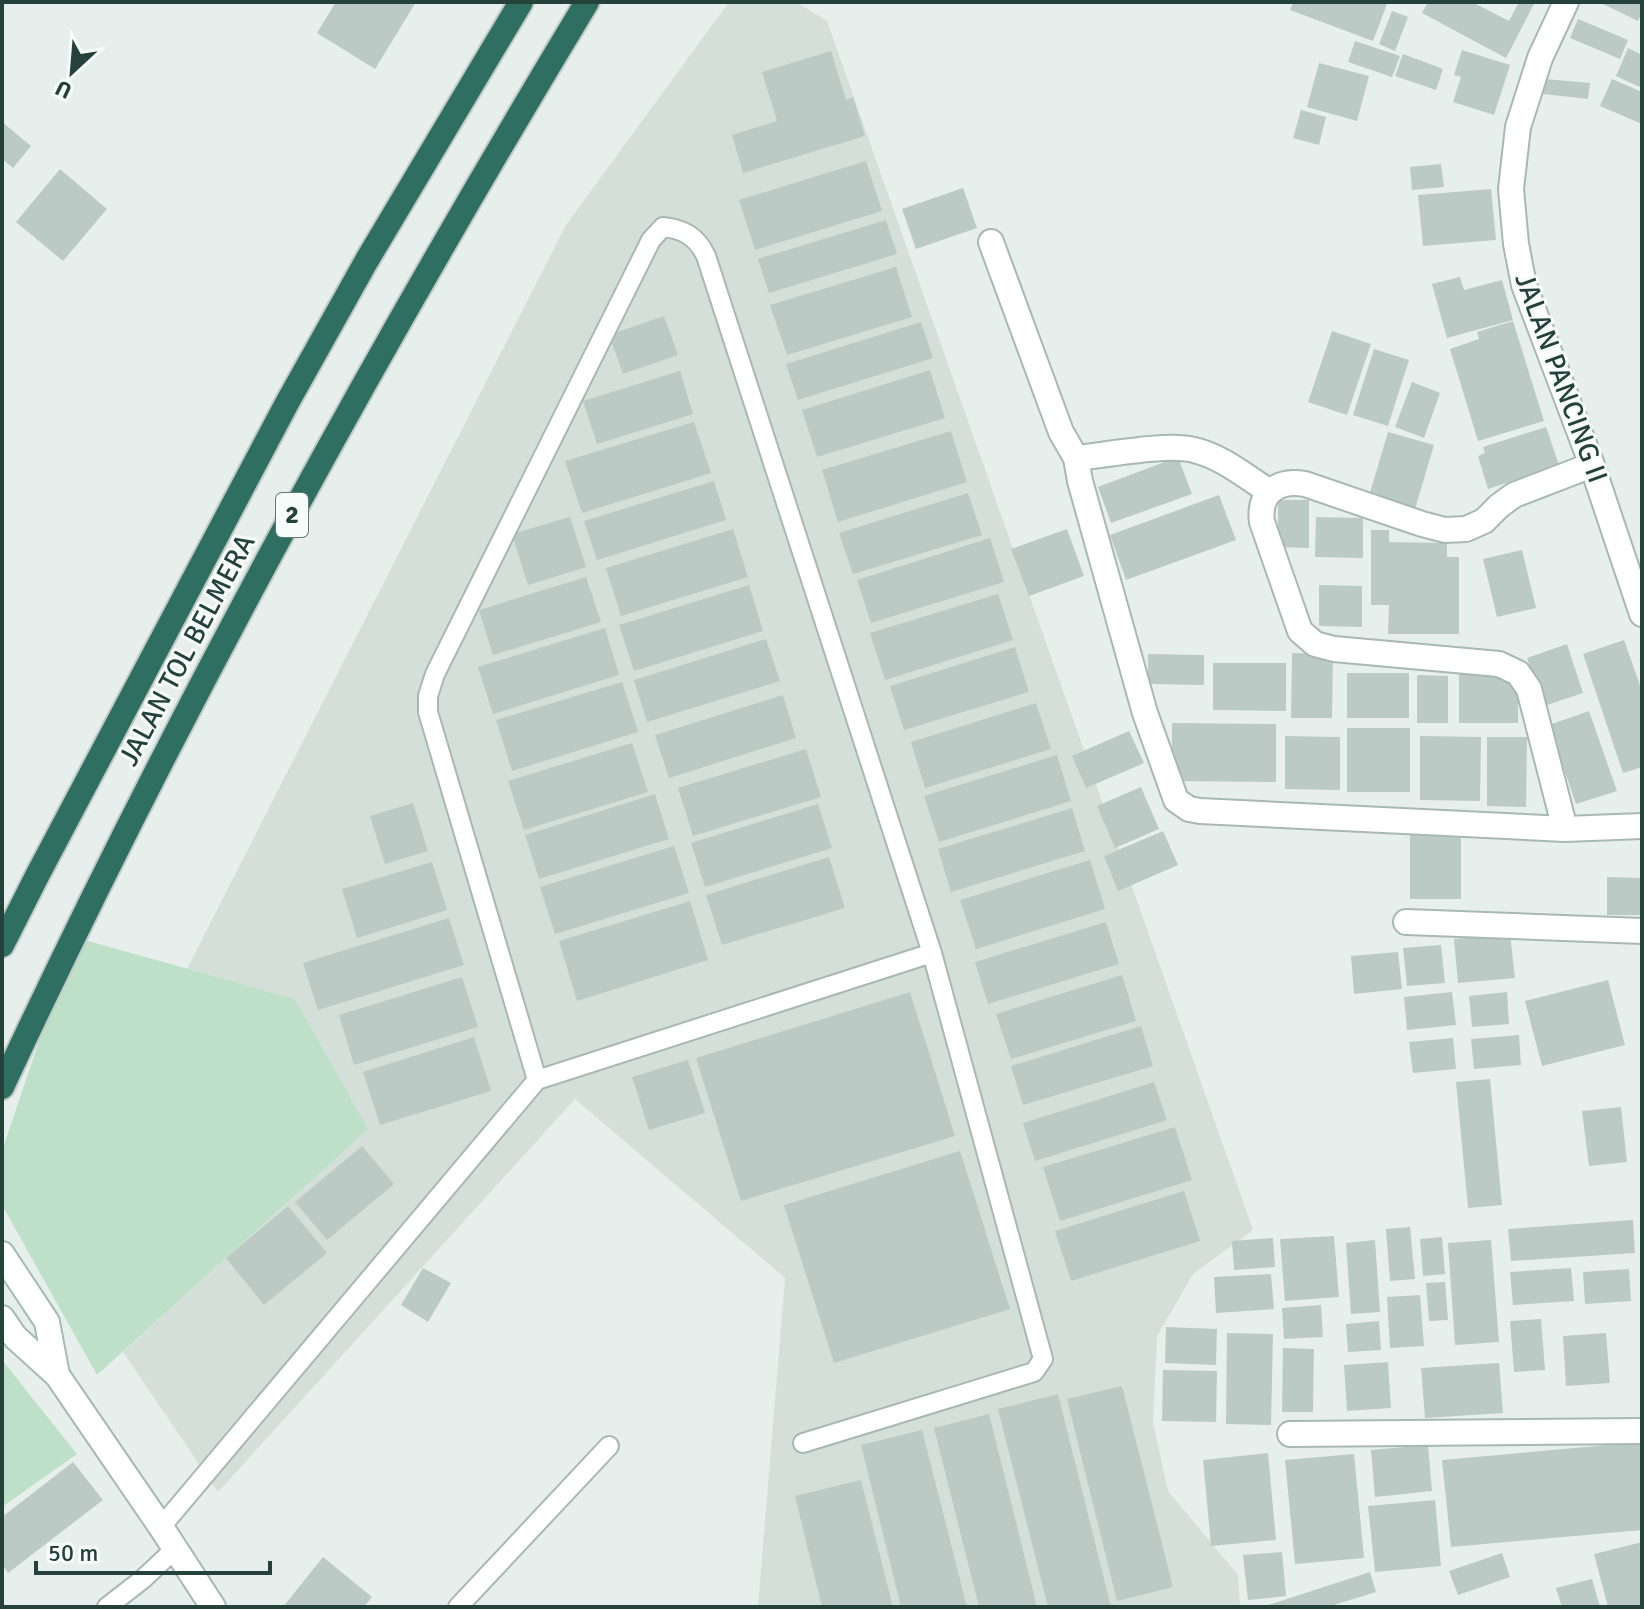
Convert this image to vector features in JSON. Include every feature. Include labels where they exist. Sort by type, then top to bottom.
[{"type":"highway","name":"JALAN TOL BELMERA","points":[[2,945],[287,403],[367,260],[521,2]]},
{"type":"highway","name":"JALAN TOL BELMERA","points":[[2,1087],[117,849],[244,604],[352,404],[487,167],[587,2]]},
{"type":"street","name":"JALAN PANCING II","points":[[1566,2],[1540,58],[1518,127],[1511,189],[1516,244],[1524,285],[1592,465],[1642,614]]},
{"type":"street","points":[[991,242],[1061,432],[1076,458],[1145,713],[1176,800],[1189,809],[1200,811],[1565,829],[1642,826]]},
{"type":"street","points":[[1076,458],[1193,449],[1218,459],[1270,492]]},
{"type":"street","points":[[1565,829],[1529,689],[1518,673],[1499,664],[1334,649],[1315,644],[1300,631],[1260,509],[1270,492],[1282,484],[1293,482],[1422,524],[1445,530],[1466,529],[1484,521],[1514,495],[1592,465]]},
{"type":"street","points":[[1406,922],[1642,931]]},
{"type":"street","points":[[2,1254],[47,1322],[57,1375]]},
{"type":"street","points":[[2,1318],[15,1337],[57,1375],[213,1607]]},
{"type":"street","points":[[1290,1434],[1642,1431]]},
{"type":"lane","points":[[537,1080],[428,712],[428,696],[435,674],[651,240],[663,227],[676,228],[700,244],[706,256],[932,953],[1043,1359],[1034,1372],[803,1443]]},
{"type":"lane","points":[[161,1527],[537,1080],[932,953]]},
{"type":"lane","points":[[458,1607],[609,1446]]},
{"type":"lane","points":[[107,1607],[175,1549]]},
{"type":"shaded area","points":[[729,2],[796,2],[827,21],[1253,1230],[1193,1274],[1157,1336],[1153,1422],[1168,1491],[1238,1575],[1240,1607],[758,1607],[785,1278],[575,1099],[218,1492],[123,1352],[367,1129],[295,999],[187,969],[566,225]]},
{"type":"green space","points":[[74,937],[295,999],[368,1129],[97,1375],[2,1205],[2,1151]]},
{"type":"green space","points":[[2,1360],[77,1454],[2,1507]]},
{"type":"building","points":[[336,2],[416,2],[375,69],[317,33]]},
{"type":"building","points":[[1293,2],[1387,4],[1373,41],[1290,10]]},
{"type":"building","points":[[1428,2],[1472,2],[1509,21],[1519,2],[1535,2],[1506,58],[1422,13]]},
{"type":"building","points":[[1599,2],[1642,2],[1642,13],[1638,21]]},
{"type":"building","points":[[1392,11],[1408,17],[1395,51],[1379,44]]},
{"type":"building","points":[[1578,19],[1628,40],[1620,59],[1570,38]]},
{"type":"building","points":[[1355,41],[1400,56],[1392,77],[1348,62]]},
{"type":"building","points":[[1628,48],[1642,55],[1642,88],[1616,76]]},
{"type":"building","points":[[1462,50],[1510,65],[1494,115],[1453,102],[1461,77],[1454,75]]},
{"type":"building","points":[[831,51],[846,100],[853,97],[865,136],[743,173],[732,135],[777,121],[762,72]]},
{"type":"building","points":[[1403,54],[1443,69],[1436,90],[1395,76]]},
{"type":"building","points":[[1319,63],[1369,76],[1357,121],[1307,107]]},
{"type":"building","points":[[1545,79],[1590,83],[1588,99],[1543,94]]},
{"type":"building","points":[[1612,79],[1642,92],[1642,124],[1600,106]]},
{"type":"building","points":[[1301,110],[1326,117],[1319,145],[1293,138]]},
{"type":"building","points":[[2,122],[31,146],[13,168],[2,159]]},
{"type":"building","points":[[866,161],[882,211],[755,250],[739,200]]},
{"type":"building","points":[[1441,164],[1444,187],[1412,190],[1410,167]]},
{"type":"building","points":[[60,169],[107,209],[63,261],[16,222]]},
{"type":"building","points":[[963,188],[977,228],[916,249],[902,209]]},
{"type":"building","points":[[1491,189],[1496,240],[1423,246],[1418,195]]},
{"type":"building","points":[[886,220],[897,254],[769,293],[758,259]]},
{"type":"building","points":[[896,267],[912,317],[787,355],[770,305]]},
{"type":"building","points":[[1460,277],[1464,290],[1502,280],[1513,320],[1447,338],[1432,284]]},
{"type":"building","points":[[664,316],[678,355],[623,374],[609,335]]},
{"type":"building","points":[[1513,321],[1544,421],[1478,441],[1450,349],[1479,339],[1477,332]]},
{"type":"building","points":[[921,322],[933,358],[798,400],[786,364]]},
{"type":"building","points":[[1332,331],[1371,344],[1347,415],[1308,402]]},
{"type":"building","points":[[1374,349],[1409,360],[1388,426],[1353,415]]},
{"type":"building","points":[[930,370],[945,418],[817,457],[802,410]]},
{"type":"building","points":[[680,371],[693,414],[597,444],[583,401]]},
{"type":"building","points":[[1412,382],[1440,393],[1424,438],[1395,427]]},
{"type":"building","points":[[694,422],[711,473],[582,513],[565,461]]},
{"type":"building","points":[[1546,427],[1559,465],[1488,489],[1478,456],[1485,453],[1483,447]]},
{"type":"building","points":[[951,431],[967,482],[838,522],[822,470]]},
{"type":"building","points":[[1388,432],[1434,445],[1415,509],[1369,496]]},
{"type":"building","points":[[1178,457],[1192,494],[1111,523],[1098,487]]},
{"type":"building","points":[[714,481],[726,520],[597,560],[584,521]]},
{"type":"building","points":[[968,493],[982,535],[853,574],[839,533]]},
{"type":"building","points":[[1219,495],[1236,540],[1126,580],[1110,535]]},
{"type":"building","points":[[1278,500],[1309,500],[1309,548],[1278,547]]},
{"type":"building","points":[[570,517],[586,567],[528,585],[512,534]]},
{"type":"building","points":[[1316,517],[1363,518],[1363,558],[1315,557]]},
{"type":"building","points":[[733,529],[748,577],[621,616],[606,568]]},
{"type":"building","points":[[1067,529],[1084,576],[1029,596],[1011,549]]},
{"type":"building","points":[[1371,530],[1389,530],[1389,542],[1447,543],[1447,557],[1459,557],[1459,634],[1388,634],[1389,605],[1371,605]]},
{"type":"building","points":[[990,538],[1004,582],[871,623],[857,580]]},
{"type":"building","points":[[1522,550],[1536,608],[1497,617],[1483,559]]},
{"type":"building","points":[[586,577],[601,622],[493,655],[479,610]]},
{"type":"building","points":[[749,585],[763,631],[634,671],[619,625]]},
{"type":"building","points":[[1319,585],[1362,586],[1362,627],[1319,626]]},
{"type":"building","points":[[998,594],[1013,640],[885,680],[870,633]]},
{"type":"building","points":[[605,628],[619,675],[493,714],[478,667]]},
{"type":"building","points":[[766,639],[780,681],[647,722],[634,680]]},
{"type":"building","points":[[1624,640],[1642,691],[1642,767],[1623,773],[1583,654]]},
{"type":"building","points":[[1567,644],[1583,693],[1544,706],[1527,658]]},
{"type":"building","points":[[1015,647],[1029,692],[904,730],[890,686]]},
{"type":"building","points":[[1292,653],[1333,654],[1332,718],[1291,718]]},
{"type":"building","points":[[1148,654],[1204,655],[1204,685],[1148,684]]},
{"type":"building","points":[[1213,663],[1286,663],[1286,711],[1213,710]]},
{"type":"building","points":[[1459,672],[1518,673],[1518,723],[1459,723]]},
{"type":"building","points":[[1347,673],[1409,673],[1409,718],[1347,718]]},
{"type":"building","points":[[1417,675],[1448,676],[1448,723],[1417,723]]},
{"type":"building","points":[[622,682],[638,732],[512,771],[496,720]]},
{"type":"building","points":[[783,695],[796,738],[669,778],[655,735]]},
{"type":"building","points":[[1036,703],[1051,749],[925,788],[911,742]]},
{"type":"building","points":[[1589,711],[1617,791],[1576,804],[1549,725]]},
{"type":"building","points":[[1172,723],[1276,724],[1276,782],[1172,781]]},
{"type":"building","points":[[1347,728],[1410,728],[1410,792],[1347,792]]},
{"type":"building","points":[[1129,731],[1144,763],[1086,788],[1072,756]]},
{"type":"building","points":[[1285,736],[1340,737],[1340,790],[1285,789]]},
{"type":"building","points":[[1420,736],[1481,737],[1480,801],[1420,800]]},
{"type":"building","points":[[1487,737],[1527,737],[1526,807],[1487,806]]},
{"type":"building","points":[[632,743],[648,792],[524,830],[508,781]]},
{"type":"building","points":[[806,749],[821,797],[693,836],[678,788]]},
{"type":"building","points":[[1057,755],[1071,801],[939,842],[924,796]]},
{"type":"building","points":[[1141,787],[1159,829],[1115,848],[1097,806]]},
{"type":"building","points":[[655,794],[669,839],[539,879],[525,835]]},
{"type":"building","points":[[413,803],[428,851],[385,864],[370,816]]},
{"type":"building","points":[[818,804],[832,848],[705,887],[691,843]]},
{"type":"building","points":[[1072,808],[1085,851],[951,892],[938,849]]},
{"type":"building","points":[[1163,831],[1178,865],[1118,891],[1104,856]]},
{"type":"building","points":[[1410,831],[1461,831],[1461,899],[1410,899]]},
{"type":"building","points":[[674,846],[689,893],[555,934],[540,887]]},
{"type":"building","points":[[829,857],[845,908],[722,945],[706,895]]},
{"type":"building","points":[[1090,860],[1105,909],[976,949],[960,900]]},
{"type":"building","points":[[432,862],[447,910],[357,938],[342,889]]},
{"type":"building","points":[[1607,877],[1642,878],[1642,915],[1607,915]]},
{"type":"building","points":[[690,901],[708,960],[577,1001],[559,941]]},
{"type":"building","points":[[449,918],[464,965],[318,1010],[303,963]]},
{"type":"building","points":[[1106,922],[1119,964],[988,1004],[975,962]]},
{"type":"building","points":[[1510,934],[1515,978],[1458,983],[1454,939]]},
{"type":"building","points":[[1441,945],[1445,983],[1407,986],[1403,948]]},
{"type":"building","points":[[1398,952],[1402,989],[1354,994],[1351,956]]},
{"type":"building","points":[[1122,975],[1136,1021],[1011,1059],[996,1014]]},
{"type":"building","points":[[462,977],[478,1027],[354,1065],[339,1015]]},
{"type":"building","points":[[1608,980],[1625,1045],[1542,1066],[1525,1001]]},
{"type":"building","points":[[910,992],[955,1136],[741,1201],[696,1058]]},
{"type":"building","points":[[1452,992],[1456,1025],[1407,1030],[1404,997]]},
{"type":"building","points":[[1507,992],[1509,1024],[1472,1027],[1469,996]]},
{"type":"building","points":[[1141,1026],[1153,1066],[1023,1105],[1011,1066]]},
{"type":"building","points":[[1519,1035],[1521,1065],[1474,1069],[1471,1039]]},
{"type":"building","points":[[474,1037],[491,1091],[380,1125],[363,1072]]},
{"type":"building","points":[[1453,1038],[1456,1069],[1413,1073],[1409,1042]]},
{"type":"building","points":[[688,1060],[705,1113],[649,1130],[632,1077]]},
{"type":"building","points":[[1490,1079],[1502,1205],[1468,1208],[1456,1082]]},
{"type":"building","points":[[1154,1082],[1167,1120],[1035,1161],[1023,1123]]},
{"type":"building","points":[[1621,1107],[1627,1162],[1589,1166],[1582,1111]]},
{"type":"building","points":[[1175,1127],[1192,1180],[1060,1221],[1043,1167]]},
{"type":"building","points":[[362,1146],[394,1184],[327,1240],[295,1202]]},
{"type":"building","points":[[960,1151],[1010,1309],[834,1363],[784,1205]]},
{"type":"building","points":[[1184,1191],[1200,1241],[1071,1281],[1055,1231]]},
{"type":"building","points":[[288,1206],[327,1253],[264,1305],[226,1258]]},
{"type":"building","points":[[1633,1220],[1635,1253],[1511,1261],[1508,1229]]},
{"type":"building","points":[[1410,1227],[1415,1279],[1390,1281],[1386,1229]]},
{"type":"building","points":[[1334,1236],[1339,1297],[1285,1301],[1280,1239]]},
{"type":"building","points":[[1442,1237],[1445,1274],[1423,1276],[1420,1239]]},
{"type":"building","points":[[1273,1238],[1275,1267],[1234,1270],[1232,1241]]},
{"type":"building","points":[[1375,1240],[1380,1312],[1351,1314],[1346,1243]]},
{"type":"building","points":[[1491,1240],[1499,1342],[1455,1345],[1448,1243]]},
{"type":"building","points":[[423,1268],[451,1283],[428,1322],[401,1305]]},
{"type":"building","points":[[1571,1268],[1574,1301],[1513,1305],[1510,1272]]},
{"type":"building","points":[[1629,1269],[1631,1301],[1585,1304],[1583,1272]]},
{"type":"building","points":[[1271,1274],[1274,1309],[1216,1313],[1214,1277]]},
{"type":"building","points":[[1445,1282],[1448,1320],[1429,1321],[1426,1283]]},
{"type":"building","points":[[1420,1295],[1424,1346],[1390,1348],[1387,1297]]},
{"type":"building","points":[[1321,1305],[1323,1337],[1284,1339],[1282,1308]]},
{"type":"building","points":[[1541,1319],[1545,1370],[1514,1372],[1510,1321]]},
{"type":"building","points":[[1379,1321],[1381,1350],[1348,1352],[1346,1324]]},
{"type":"building","points":[[1166,1327],[1217,1329],[1216,1365],[1165,1363]]},
{"type":"building","points":[[1227,1333],[1273,1334],[1271,1425],[1226,1424]]},
{"type":"building","points":[[1606,1333],[1610,1383],[1566,1386],[1563,1336]]},
{"type":"building","points":[[1283,1348],[1314,1349],[1313,1412],[1282,1412]]},
{"type":"building","points":[[1388,1362],[1391,1408],[1347,1411],[1344,1365]]},
{"type":"building","points":[[1499,1363],[1503,1413],[1425,1418],[1421,1368]]},
{"type":"building","points":[[1163,1370],[1217,1371],[1216,1422],[1162,1421]]},
{"type":"building","points":[[1122,1386],[1173,1587],[1117,1601],[1067,1399]]},
{"type":"building","points":[[1058,1394],[1111,1607],[1048,1607],[998,1409]]},
{"type":"building","points":[[989,1414],[1037,1607],[979,1607],[934,1428]]},
{"type":"building","points":[[922,1430],[967,1607],[901,1607],[861,1445]]},
{"type":"building","points":[[1642,1442],[1642,1530],[1451,1547],[1442,1460]]},
{"type":"building","points":[[1428,1445],[1432,1491],[1375,1497],[1371,1450]]},
{"type":"building","points":[[1268,1453],[1276,1540],[1211,1546],[1203,1460]]},
{"type":"building","points":[[1354,1454],[1364,1558],[1295,1564],[1285,1460]]},
{"type":"building","points":[[73,1462],[103,1500],[8,1573],[2,1564],[2,1517]]},
{"type":"building","points":[[861,1480],[893,1607],[822,1607],[795,1496]]},
{"type":"building","points":[[1435,1500],[1441,1566],[1375,1572],[1368,1506]]},
{"type":"building","points":[[1642,1542],[1642,1607],[1608,1607],[1594,1554]]},
{"type":"building","points":[[1282,1552],[1286,1596],[1248,1600],[1243,1555]]},
{"type":"building","points":[[1502,1553],[1510,1577],[1458,1595],[1449,1571]]},
{"type":"building","points":[[323,1557],[372,1597],[364,1607],[283,1607]]},
{"type":"building","points":[[1370,1572],[1376,1592],[1327,1607],[1262,1607]]},
{"type":"building","points":[[1592,1579],[1600,1607],[1562,1607],[1556,1588]]}]
